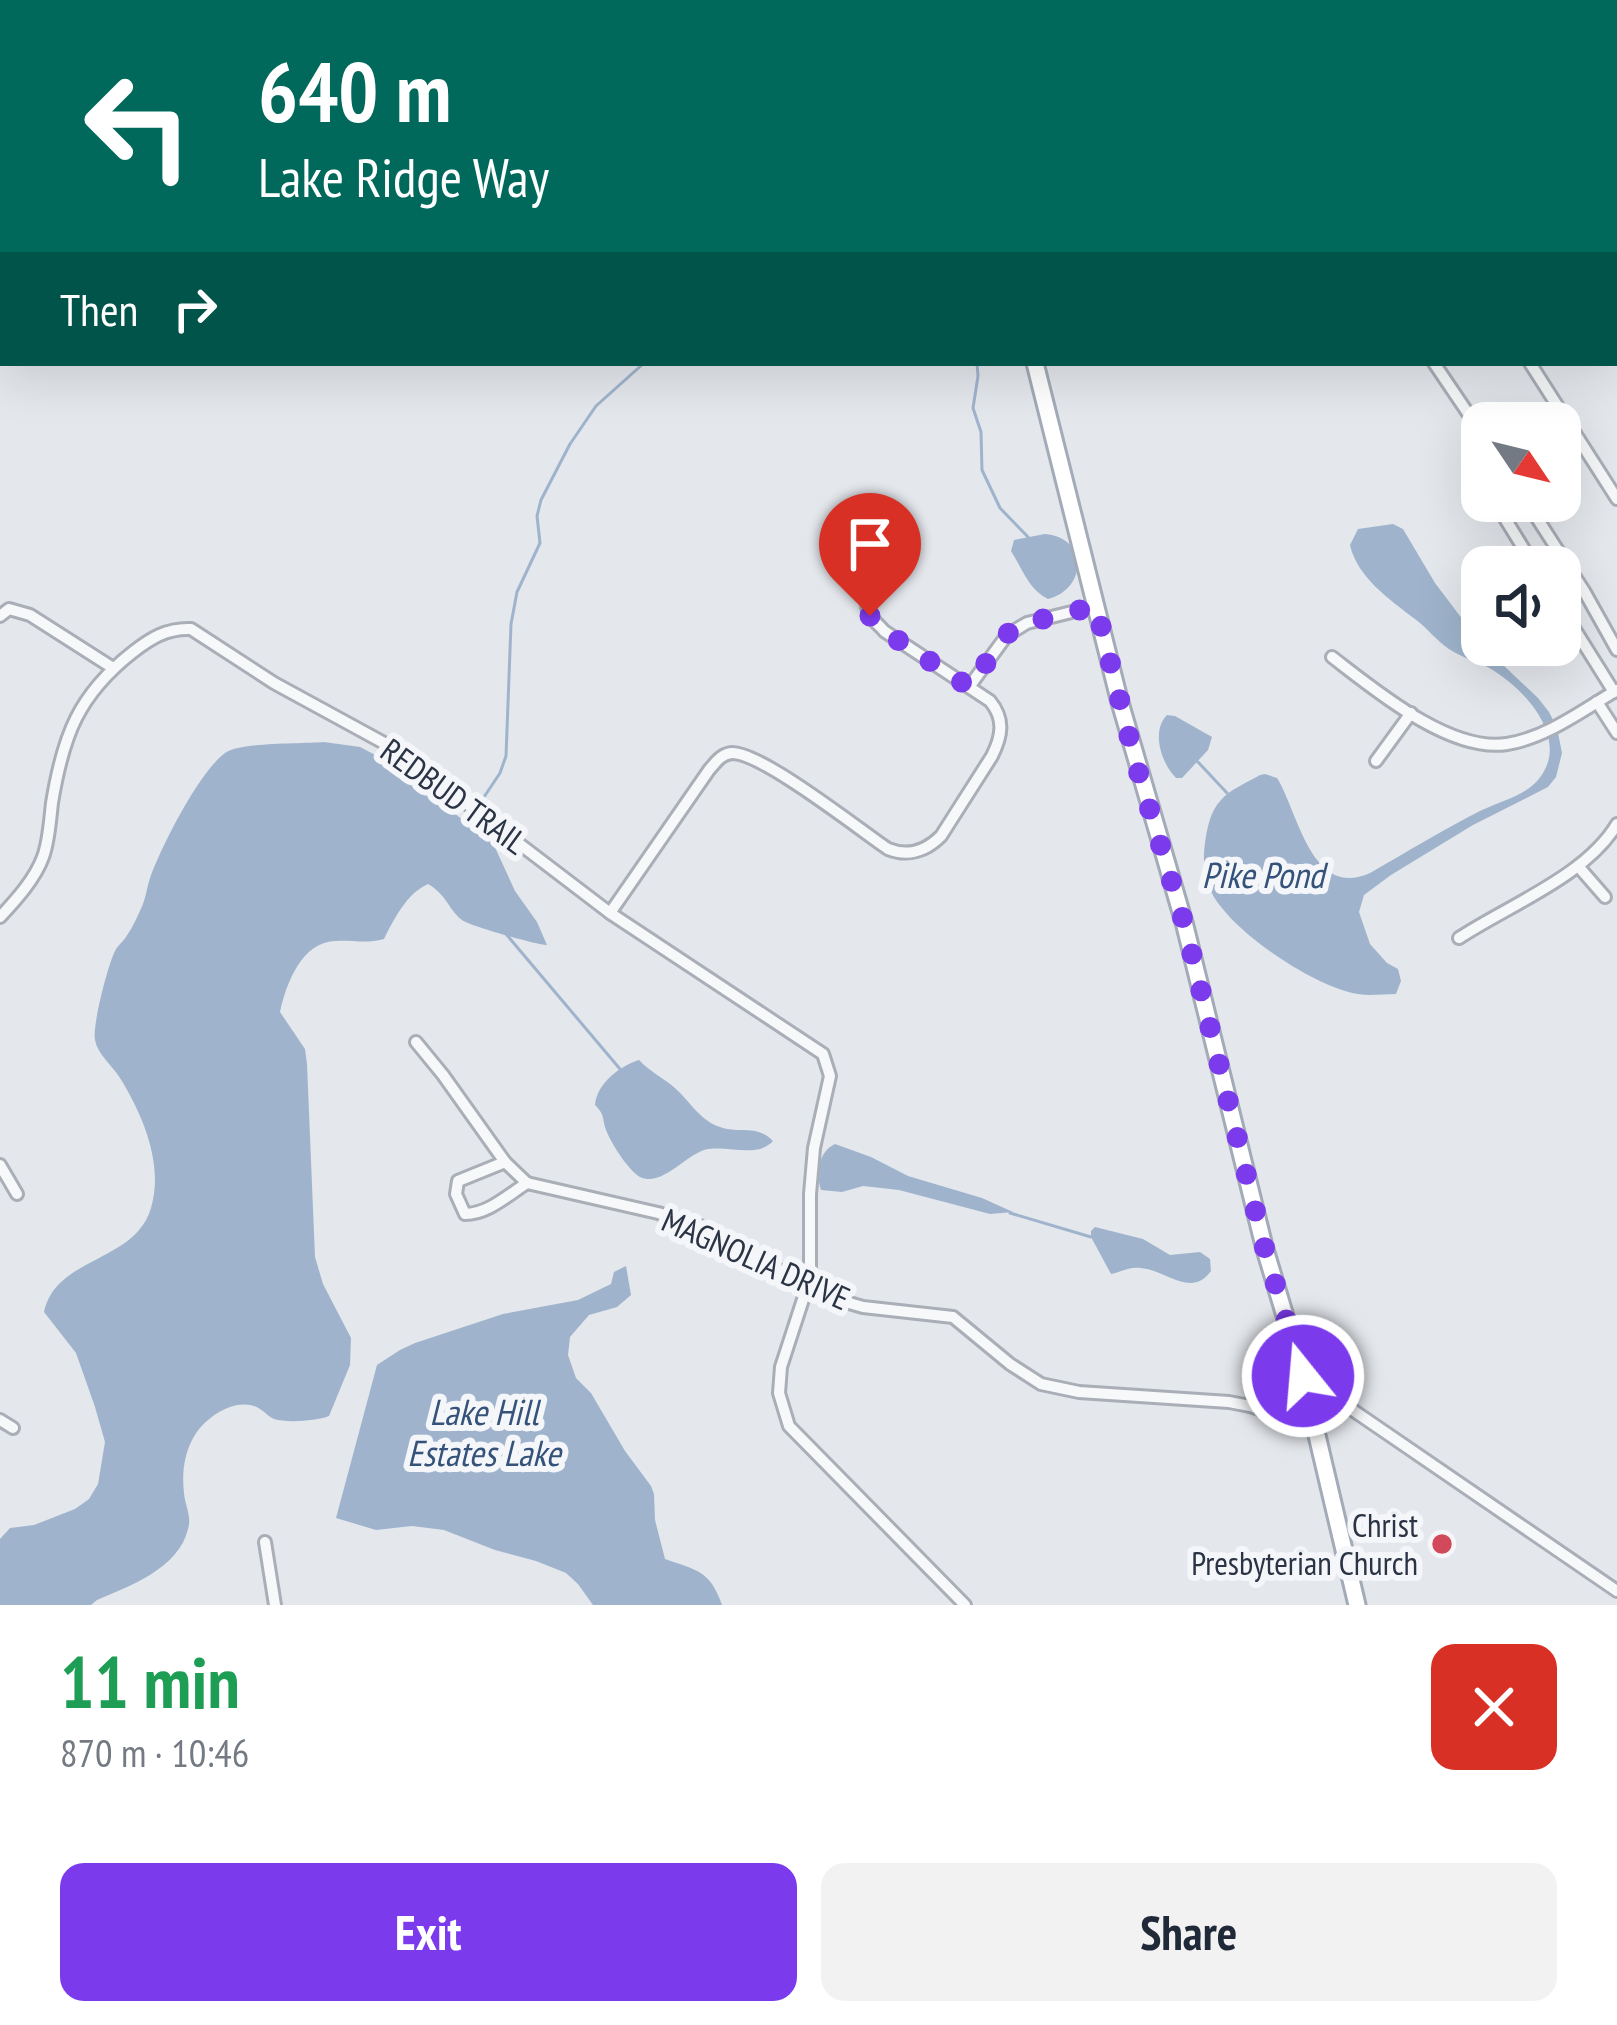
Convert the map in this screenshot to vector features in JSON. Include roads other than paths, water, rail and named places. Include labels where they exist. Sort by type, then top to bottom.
[{"type":"main road","points":[[1036,366],[1136,764],[1185,926],[1264,1246],[1302,1371],[1357,1605]]},
{"type":"street","points":[[1436,366],[1461,403]]},
{"type":"street","points":[[1532,366],[1555,402]]},
{"type":"street","points":[[1581,443],[1617,499]]},
{"type":"street","points":[[1540,522],[1617,650]]},
{"type":"street","points":[[610,913],[724,754],[762,763],[888,850],[910,853],[941,836],[992,756],[1002,721],[990,701],[884,631],[870,616],[867,604],[873,584],[894,552]]},
{"type":"street","points":[[969,687],[1007,634],[1027,623],[1096,606]]},
{"type":"street","points":[[0,616],[9,610],[30,615],[112,668]]},
{"type":"street","name":"REDBUD TRAIL","points":[[0,917],[44,855],[62,753],[85,702],[112,668],[151,638],[191,629],[274,683],[395,749],[610,913],[823,1054],[830,1076],[814,1148],[808,1284]]},
{"type":"street","points":[[1332,657],[1411,713],[1457,738],[1509,744],[1536,736],[1615,691],[1581,638]]},
{"type":"street","points":[[1598,702],[1617,733]]},
{"type":"street","points":[[1376,761],[1411,713]]},
{"type":"street","points":[[1459,938],[1578,866],[1599,849],[1617,824]]},
{"type":"street","points":[[1578,866],[1605,897]]},
{"type":"street","points":[[416,1042],[505,1162],[527,1183],[494,1205],[466,1214],[456,1194],[458,1181],[505,1162]]},
{"type":"street","points":[[0,1165],[17,1194]]},
{"type":"street","name":"MAGNOLIA DRIVE","points":[[527,1183],[700,1226],[825,1296],[863,1307],[952,1317],[1026,1375],[1057,1388],[1250,1406],[1316,1428]]},
{"type":"street","points":[[808,1284],[781,1366],[778,1393],[789,1426],[965,1605]]},
{"type":"street","points":[[1250,1406],[1302,1371],[1617,1591]]},
{"type":"street","points":[[0,1420],[13,1428]]},
{"type":"street","points":[[266,1542],[275,1605]]},
{"type":"water","name":"Pike Pond","points":[[1393,524],[1403,529],[1461,617],[1461,656],[1376,587],[1350,545],[1358,529]]},
{"type":"water","points":[[1045,534],[1070,545],[1078,565],[1070,586],[1048,599],[1031,584],[1011,551],[1014,540]]},
{"type":"water","name":"Pike Pond","points":[[1484,666],[1504,666],[1549,712],[1562,753],[1556,777],[1548,787],[1473,825],[1364,895],[1359,912],[1370,944],[1398,969],[1401,981],[1396,994],[1363,995],[1321,981],[1258,943],[1225,912],[1206,878],[1208,826],[1217,804],[1260,775],[1277,778],[1320,864],[1350,878],[1370,873],[1538,780],[1547,765],[1547,733],[1530,702]]},
{"type":"water","points":[[1167,715],[1212,737],[1208,750],[1182,778],[1176,778],[1162,756],[1160,729]]},
{"type":"water","points":[[324,742],[360,747],[385,760],[493,843],[547,945],[462,920],[428,884],[407,900],[384,939],[324,943],[305,956],[291,977],[280,1012],[305,1049],[315,1257],[323,1284],[351,1338],[350,1365],[329,1416],[286,1421],[252,1405],[225,1409],[204,1424],[190,1444],[183,1480],[188,1529],[175,1555],[164,1565],[91,1605],[0,1605],[0,1539],[10,1528],[34,1525],[89,1499],[98,1484],[105,1442],[76,1353],[44,1312],[51,1294],[64,1280],[129,1240],[142,1226],[154,1192],[153,1158],[143,1124],[95,1040],[112,958],[137,917],[172,830],[215,763],[233,749]]},
{"type":"water","points":[[639,1060],[713,1124],[754,1131],[773,1141],[752,1150],[701,1151],[658,1178],[640,1177],[616,1149],[595,1105],[611,1076]]},
{"type":"water","points":[[835,1144],[908,1176],[1013,1212],[990,1214],[899,1190],[863,1186],[842,1192],[821,1190],[820,1164]]},
{"type":"water","points":[[1095,1227],[1143,1239],[1170,1255],[1200,1252],[1210,1259],[1211,1271],[1203,1279],[1186,1283],[1140,1268],[1111,1274],[1091,1237]]},
{"type":"water","name":"Lake Hill Estates Lake","points":[[626,1266],[631,1295],[617,1307],[589,1315],[570,1337],[568,1355],[576,1378],[591,1393],[651,1486],[665,1559],[707,1578],[722,1605],[593,1605],[566,1573],[536,1561],[444,1530],[412,1526],[376,1530],[336,1518],[377,1365],[415,1343],[503,1314],[578,1300],[611,1284],[614,1272]]},
{"type":"waterway","points":[[480,803],[506,756],[511,624],[517,592],[540,543],[537,516],[541,500],[596,406],[641,366]]},
{"type":"waterway","points":[[977,366],[973,408],[981,432],[982,470],[1000,508],[1029,538]]},
{"type":"waterway","points":[[1198,762],[1227,793]]},
{"type":"waterway","points":[[506,934],[620,1069]]},
{"type":"waterway","points":[[1010,1213],[1091,1237]]},
{"type":"place","name":"Christ Presbyterian Church","points":[[1442,1544]]}]
